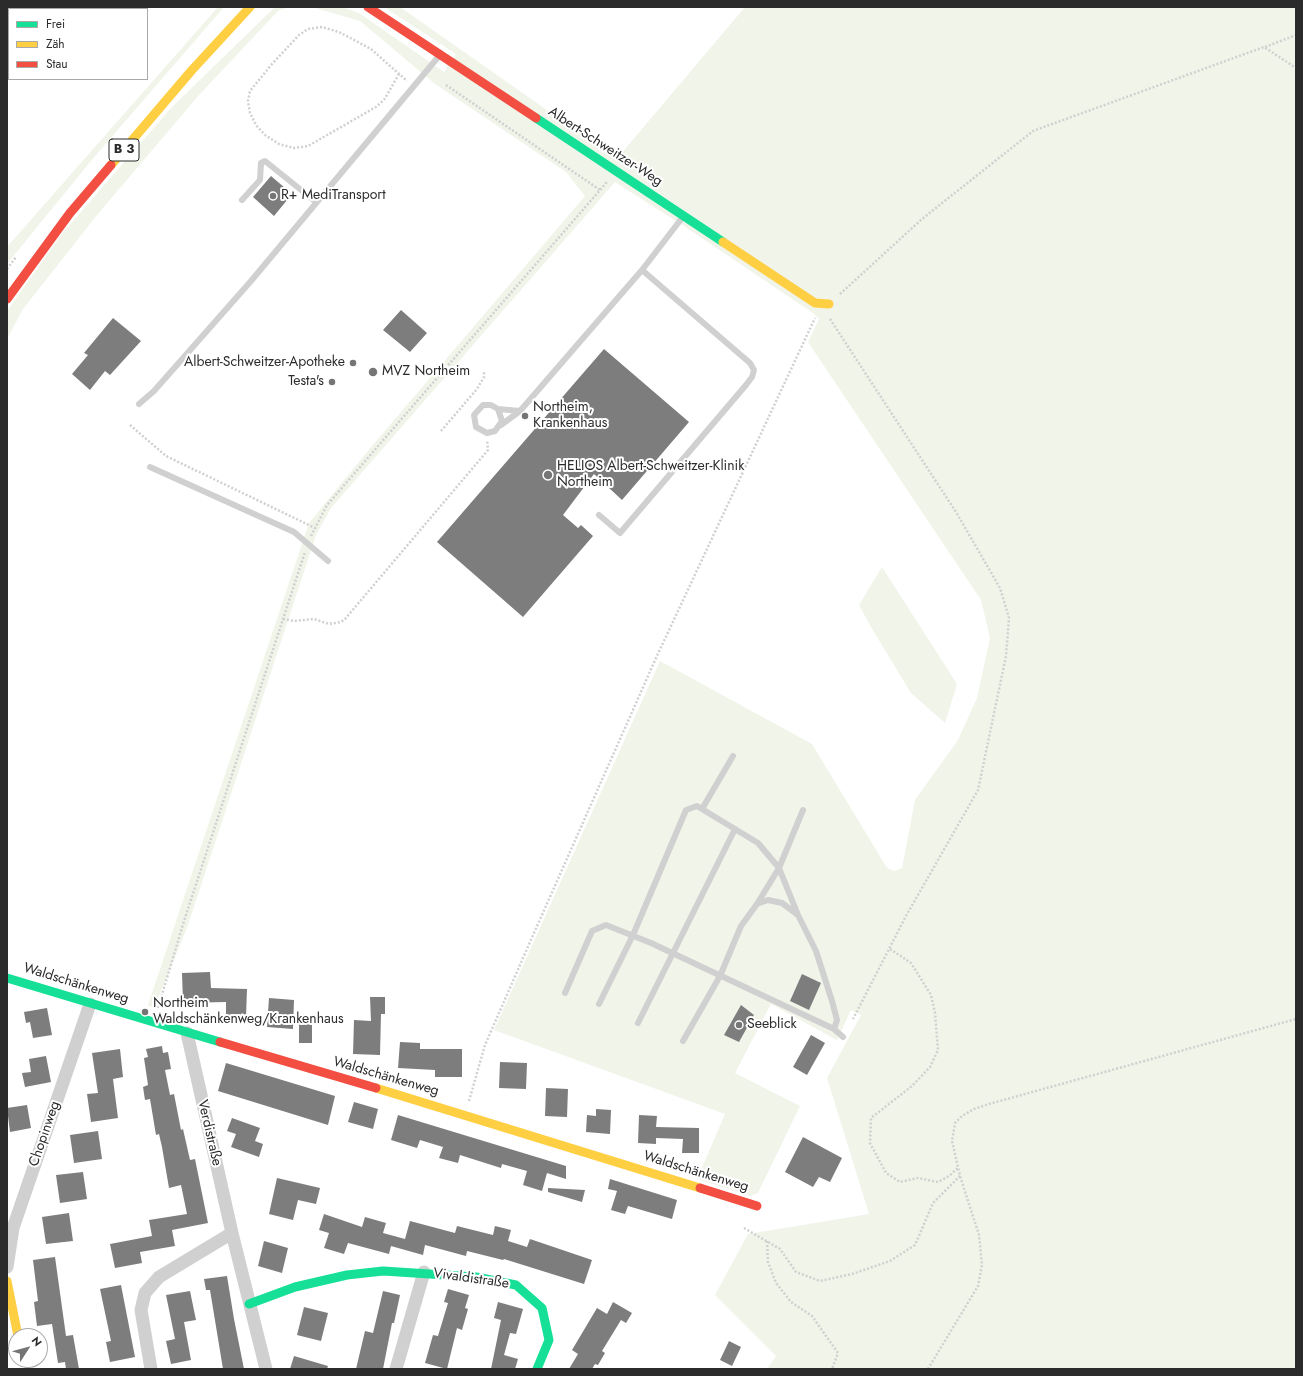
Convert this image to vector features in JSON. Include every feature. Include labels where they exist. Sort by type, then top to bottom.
[{"type":"street","name":"B 3","points":[[7,299],[70,213],[192,70],[250,7]]},
{"type":"street","name":"Albert-Schweitzer-Weg","points":[[368,7],[815,303],[826,307]]},
{"type":"street","name":"Waldschänkenweg","points":[[7,978],[465,1115],[757,1206]]},
{"type":"street","name":"Chopinweg","points":[[7,1267],[13,1228],[90,1004]]},
{"type":"street","name":"Verdistraße","points":[[187,1033],[232,1233],[266,1369]]},
{"type":"street","points":[[151,1369],[141,1310],[145,1293],[159,1277],[232,1233]]},
{"type":"street","name":"Vivaldistraße","points":[[249,1304],[295,1287],[347,1275],[383,1271],[424,1272],[480,1278],[518,1286],[542,1308],[549,1340],[537,1369]]},
{"type":"street","name":"Vivaldistraße","points":[[396,1369],[424,1272]]},
{"type":"street","points":[[7,1281],[16,1328]]},
{"type":"lane","points":[[139,404],[154,391],[205,333],[440,55]]},
{"type":"lane","points":[[242,200],[260,180],[261,164],[265,160],[316,202]]},
{"type":"lane","points":[[520,411],[498,409],[487,404],[476,411],[474,423],[479,430],[487,433],[495,431],[520,411],[642,270],[683,216]]},
{"type":"lane","points":[[599,515],[620,533],[746,385],[752,377],[754,370],[750,363],[642,270]]},
{"type":"lane","points":[[498,409],[502,416],[501,425]]},
{"type":"lane","points":[[150,467],[294,532],[308,542],[328,561]]},
{"type":"lane","points":[[702,809],[733,756]]},
{"type":"lane","points":[[599,1004],[633,935],[686,810],[697,806],[758,843],[779,868],[798,915],[816,951],[837,1020],[834,1029]]},
{"type":"lane","points":[[683,1041],[720,976],[741,926],[779,868],[803,810]]},
{"type":"lane","points":[[638,1023],[735,830]]},
{"type":"lane","points":[[756,904],[768,900],[782,903],[798,915]]},
{"type":"lane","points":[[565,993],[592,931],[606,925],[633,935],[834,1029],[843,1037]]},
{"type":"path","points":[[399,74],[384,100],[376,107],[308,146],[294,148],[278,144],[265,135],[256,125],[250,113],[248,101],[250,91],[272,64],[299,35],[308,29],[322,27],[339,32],[371,49],[414,86]]},
{"type":"path","points":[[465,1115],[485,1045],[656,658],[816,315],[922,219],[1033,131],[1296,35]]},
{"type":"path","points":[[1264,47],[1296,68]]},
{"type":"path","points":[[446,85],[600,190]]},
{"type":"path","points":[[154,1022],[184,921],[308,542],[327,505],[616,172]]},
{"type":"path","points":[[826,307],[956,512],[1000,588],[1009,618],[1006,656],[978,790],[906,916],[853,1019]]},
{"type":"path","points":[[442,431],[475,391],[484,377],[484,372]]},
{"type":"path","points":[[475,391],[480,396]]},
{"type":"path","points":[[466,401],[471,406]]},
{"type":"path","points":[[130,425],[166,456],[315,528]]},
{"type":"path","points":[[283,619],[294,621],[314,619],[329,624],[341,622],[345,619],[488,450],[487,433]]},
{"type":"path","points":[[890,949],[911,963],[931,995],[936,1013],[938,1050],[930,1067],[912,1086],[871,1118],[870,1143],[886,1174],[900,1182],[918,1178],[938,1182],[949,1176],[958,1168]]},
{"type":"path","points":[[928,1369],[978,1286],[982,1266],[979,1235],[960,1176],[952,1141],[955,1123],[962,1116],[974,1109],[1296,1019]]},
{"type":"path","points":[[744,1228],[780,1249],[796,1272],[820,1281],[852,1274],[890,1261],[914,1245],[933,1203],[960,1176]]},
{"type":"path","points":[[767,1241],[768,1262],[776,1283],[791,1302],[812,1316],[838,1353],[832,1369]]},
{"type":"shaded area","points":[[218,7],[224,7],[90,162],[7,264],[7,247]]},
{"type":"shaded area","points":[[275,7],[289,7],[278,11],[199,95],[97,215],[23,309],[7,339],[7,311],[61,235],[171,108]]},
{"type":"shaded area","points":[[312,7],[342,7],[359,13],[444,72],[456,54],[384,7],[400,7],[611,155],[620,155],[745,7],[1296,7],[1296,1369],[767,1369],[776,1356],[715,1295],[748,1234],[869,1214],[827,1078],[861,1015],[851,1010],[837,1040],[771,1004],[735,1073],[800,1106],[758,1193],[750,1196],[697,1179],[725,1114],[494,1030],[660,661],[812,744],[887,868],[894,871],[902,868],[915,800],[958,740],[977,698],[990,638],[981,600],[808,342],[819,319],[813,313],[687,228],[615,182],[331,508],[316,535],[187,928],[154,1008],[148,1005],[309,523],[372,446],[585,196],[566,172],[435,84],[360,21]]},
{"type":"shaded area","points":[[882,567],[957,684],[945,723],[911,693],[859,605]]},
{"type":"building","name":"R+ MediTransport","points":[[271,176],[292,194],[274,216],[253,197]]},
{"type":"building","name":"MVZ Northeim","points":[[401,310],[427,333],[410,352],[383,330]]},
{"type":"building","points":[[113,318],[141,341],[110,375],[105,371],[90,390],[72,374],[88,355],[84,353]]},
{"type":"building","points":[[604,349],[689,422],[622,500],[594,474],[563,515],[578,528],[581,525],[593,536],[523,617],[437,542]]},
{"type":"building","points":[[210,972],[211,988],[247,989],[246,1017],[226,1016],[226,1002],[183,1003],[182,973]]},
{"type":"building","points":[[802,974],[821,983],[809,1010],[790,1001]]},
{"type":"building","points":[[370,997],[385,997],[385,1014],[381,1014],[380,1055],[353,1054],[354,1020],[371,1021]]},
{"type":"building","points":[[269,998],[294,1000],[293,1029],[267,1027]]},
{"type":"building","name":"Seeblick","points":[[741,1005],[754,1015],[739,1042],[724,1035]]},
{"type":"building","points":[[47,1008],[52,1035],[33,1038],[30,1022],[26,1023],[24,1012]]},
{"type":"building","points":[[299,1023],[312,1023],[312,1043],[299,1043]]},
{"type":"building","points":[[811,1035],[825,1043],[807,1075],[793,1067]]},
{"type":"building","points":[[400,1042],[420,1043],[420,1049],[462,1049],[462,1077],[435,1077],[435,1070],[398,1068]]},
{"type":"building","points":[[162,1046],[163,1053],[168,1052],[171,1069],[165,1070],[170,1095],[174,1094],[181,1130],[183,1129],[190,1160],[195,1159],[208,1223],[172,1230],[175,1246],[140,1252],[142,1263],[115,1268],[110,1244],[152,1236],[149,1220],[187,1214],[181,1185],[169,1188],[162,1147],[159,1134],[156,1135],[150,1099],[145,1100],[143,1087],[148,1085],[144,1058],[148,1057],[146,1049]]},
{"type":"building","points":[[120,1049],[123,1077],[113,1079],[118,1118],[91,1122],[87,1094],[98,1093],[92,1053]]},
{"type":"building","points":[[46,1056],[51,1082],[25,1087],[22,1073],[31,1072],[29,1059]]},
{"type":"building","points":[[500,1062],[527,1063],[526,1089],[499,1088]]},
{"type":"building","points":[[226,1063],[335,1096],[328,1125],[218,1091]]},
{"type":"building","points":[[546,1088],[568,1089],[567,1117],[545,1116]]},
{"type":"building","points":[[354,1102],[378,1109],[373,1129],[348,1122]]},
{"type":"building","points":[[27,1105],[31,1128],[10,1132],[7,1108]]},
{"type":"building","points":[[596,1109],[611,1110],[610,1134],[586,1132],[587,1115],[596,1116]]},
{"type":"building","points":[[398,1115],[566,1166],[566,1179],[547,1173],[542,1191],[523,1185],[527,1171],[502,1164],[501,1168],[460,1155],[458,1163],[439,1158],[443,1147],[420,1140],[417,1148],[391,1140]]},
{"type":"building","points":[[639,1115],[657,1116],[656,1127],[699,1128],[699,1153],[682,1153],[683,1139],[656,1138],[656,1144],[638,1143]]},
{"type":"building","points":[[232,1118],[260,1128],[255,1141],[263,1144],[259,1157],[231,1147],[236,1134],[227,1131]]},
{"type":"building","points":[[98,1131],[102,1159],[74,1163],[70,1135]]},
{"type":"building","points":[[803,1137],[842,1158],[830,1182],[819,1177],[813,1187],[785,1172]]},
{"type":"building","points":[[83,1172],[87,1199],[60,1203],[56,1175]]},
{"type":"building","points":[[277,1178],[320,1188],[316,1204],[298,1200],[293,1220],[269,1214]]},
{"type":"building","points":[[610,1179],[677,1200],[672,1219],[628,1206],[625,1214],[611,1210],[617,1191],[608,1189]]},
{"type":"building","points":[[548,1188],[585,1190],[582,1202],[548,1192]]},
{"type":"building","points":[[69,1213],[73,1241],[46,1244],[42,1217]]},
{"type":"building","points":[[324,1214],[362,1227],[365,1217],[386,1223],[383,1233],[405,1239],[410,1221],[455,1233],[457,1226],[493,1235],[495,1226],[511,1230],[508,1241],[527,1247],[530,1239],[592,1260],[584,1284],[504,1259],[467,1251],[466,1256],[425,1245],[423,1255],[391,1246],[389,1254],[348,1243],[344,1254],[324,1248],[329,1233],[319,1230]]},
{"type":"building","points":[[264,1241],[288,1248],[282,1273],[258,1266]]},
{"type":"building","points":[[55,1257],[66,1336],[73,1335],[79,1369],[66,1369],[65,1362],[58,1363],[52,1324],[37,1326],[34,1302],[38,1301],[33,1260]]},
{"type":"building","points":[[227,1276],[244,1369],[223,1369],[210,1290],[206,1290],[204,1279]]},
{"type":"building","points":[[121,1285],[135,1357],[110,1362],[106,1342],[111,1341],[100,1289]]},
{"type":"building","points":[[448,1289],[469,1295],[465,1308],[468,1309],[462,1330],[457,1328],[447,1369],[425,1363],[433,1335],[438,1336],[448,1303],[444,1302]]},
{"type":"building","points":[[190,1291],[196,1320],[184,1322],[191,1360],[171,1364],[166,1341],[175,1339],[166,1295]]},
{"type":"building","points":[[383,1291],[400,1295],[394,1323],[392,1323],[383,1369],[356,1369],[365,1331],[373,1333]]},
{"type":"building","points":[[498,1302],[523,1309],[516,1334],[510,1333],[504,1355],[518,1359],[515,1369],[491,1369],[501,1320],[494,1318]]},
{"type":"building","points":[[613,1302],[632,1313],[626,1323],[621,1320],[602,1351],[605,1353],[598,1365],[595,1364],[592,1369],[569,1369],[578,1354],[572,1350],[597,1308],[607,1314]]},
{"type":"building","points":[[304,1307],[328,1313],[321,1341],[297,1335]]},
{"type":"building","points":[[729,1341],[741,1347],[732,1366],[720,1360]]},
{"type":"building","points":[[294,1356],[328,1366],[327,1369],[290,1369]]},
{"type":"traffic: fast","points":[[536,118],[723,242]]},
{"type":"traffic: fast","points":[[7,978],[220,1042]]},
{"type":"traffic: fast","points":[[249,1304],[295,1287],[347,1275],[383,1271],[476,1277],[516,1285],[542,1308],[549,1340],[537,1369]]},
{"type":"traffic: slow","points":[[111,165],[192,70],[250,7]]},
{"type":"traffic: slow","points":[[723,242],[815,303],[829,304]]},
{"type":"traffic: slow","points":[[376,1088],[700,1188]]},
{"type":"traffic: slow","points":[[7,1281],[16,1328]]},
{"type":"traffic: jam","points":[[368,7],[536,118]]},
{"type":"traffic: jam","points":[[7,299],[70,213],[111,165]]},
{"type":"traffic: jam","points":[[220,1042],[376,1088]]},
{"type":"traffic: jam","points":[[700,1188],[757,1206]]},
{"type":"place","name":"R+ MediTransport","points":[[273,196]]},
{"type":"place","name":"Albert-Schweitzer-Apotheke","points":[[353,363]]},
{"type":"place","name":"MVZ Northeim","points":[[373,372]]},
{"type":"place","name":"Testa's","points":[[332,382]]},
{"type":"place","name":"Northeim, Krankenhaus","points":[[525,416]]},
{"type":"place","name":"HELIOS Albert-Schweitzer-Klinik Northeim","points":[[548,475]]},
{"type":"place","name":"Northeim Waldschänkenweg/Krankenhaus","points":[[145,1012]]},
{"type":"place","name":"Seeblick","points":[[739,1025]]}]
